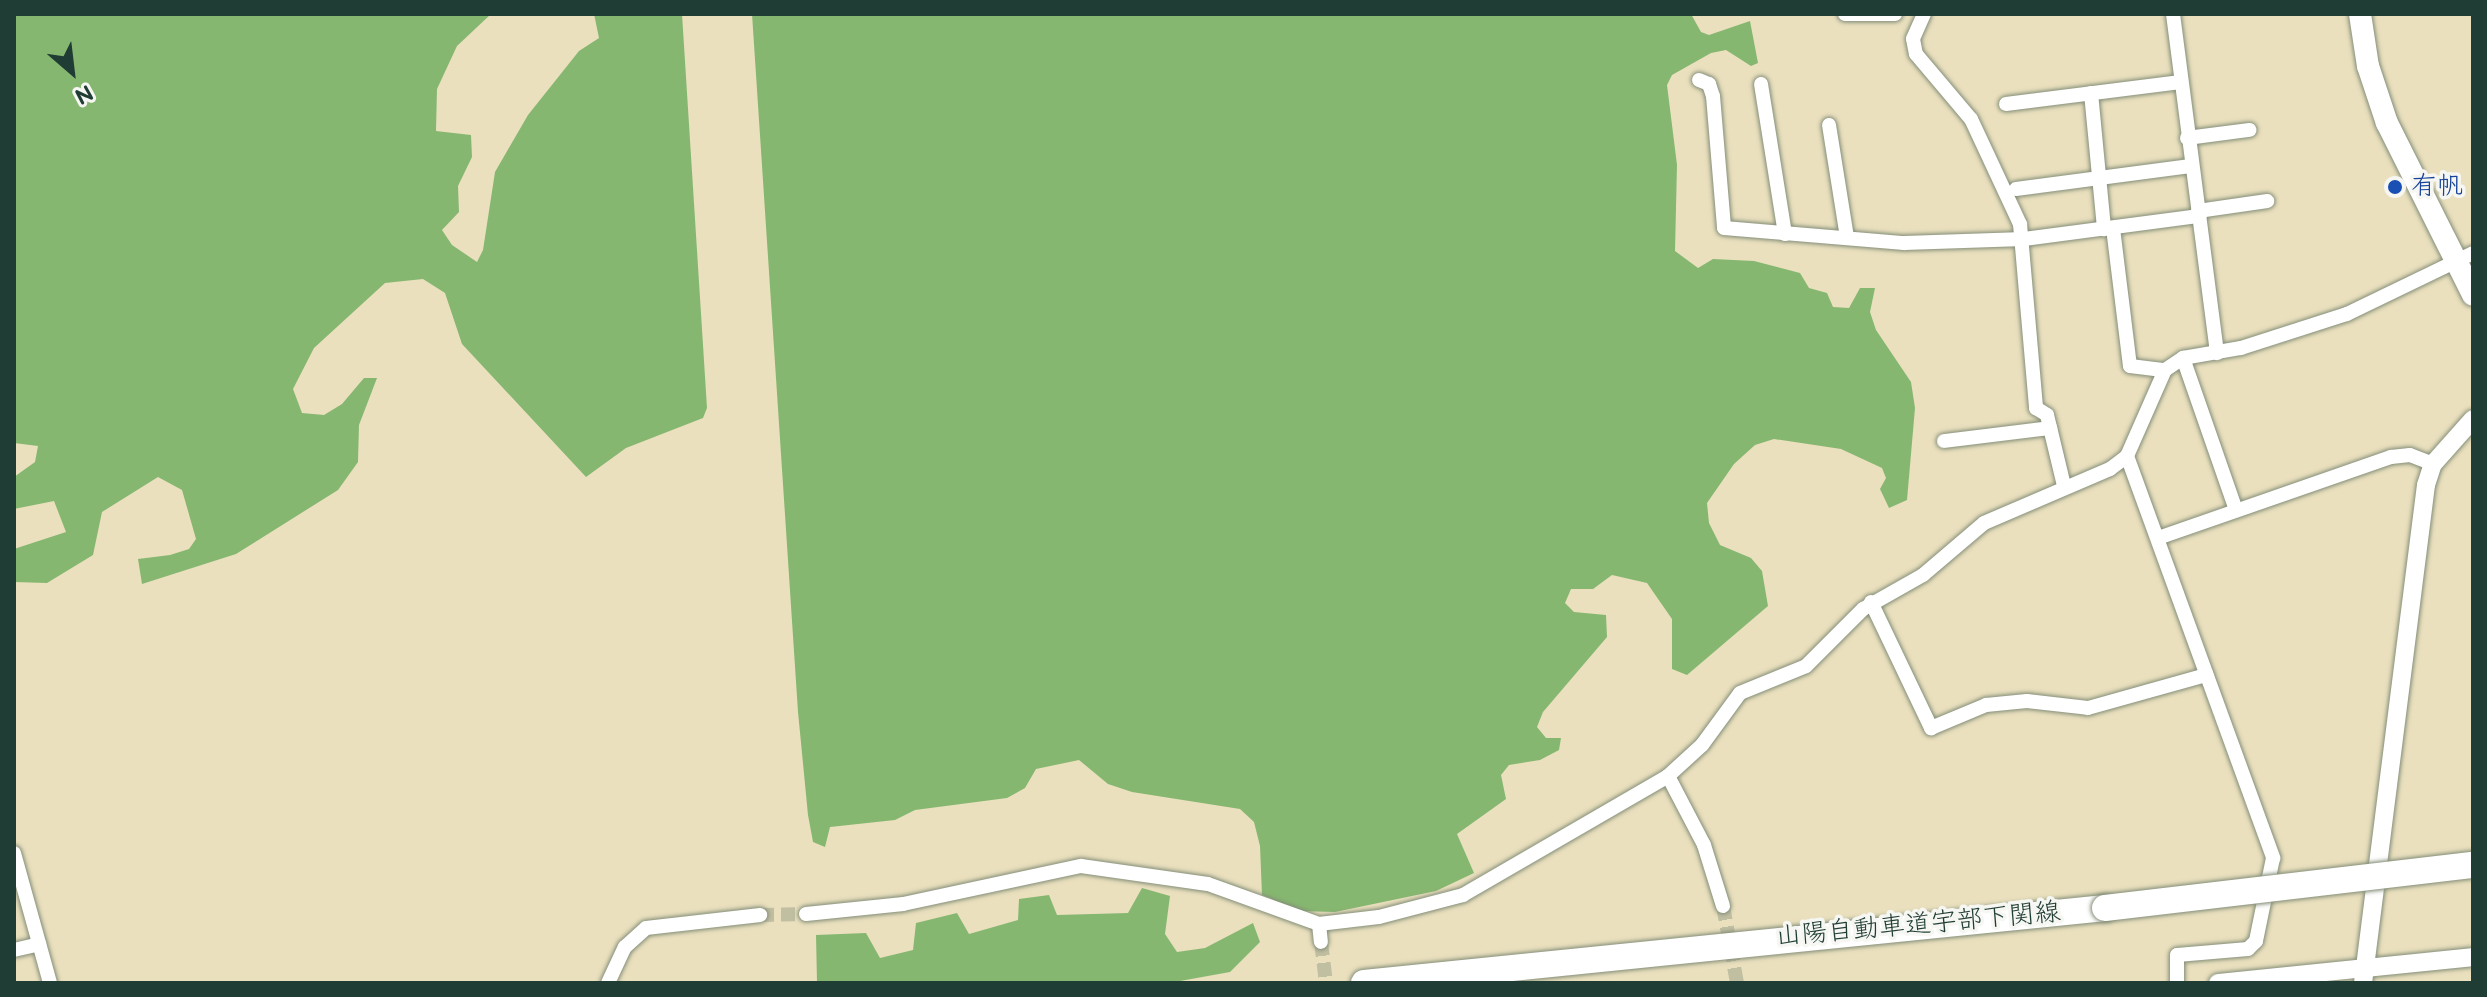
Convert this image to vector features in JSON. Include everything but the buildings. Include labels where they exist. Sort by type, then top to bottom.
[{"type":"highway","name":"山陽自動車道宇部下関線","points":[[1364,983],[2105,908],[2473,865]]},
{"type":"main road","points":[[2360,14],[2368,66],[2387,123],[2465,258],[2473,295]]},
{"type":"street","points":[[1845,14],[1895,14]]},
{"type":"street","points":[[1924,14],[1913,39],[1916,54],[1971,119],[2024,239],[2036,408],[2047,415],[2064,486]]},
{"type":"street","points":[[2173,14],[2190,166],[2217,353]]},
{"type":"street","points":[[1699,80],[1709,84],[1713,96],[1724,228],[1904,243],[2024,239],[2267,201]]},
{"type":"street","points":[[2006,104],[2181,82]]},
{"type":"street","points":[[1761,84],[1785,234]]},
{"type":"street","points":[[2091,93],[2130,366],[2165,370]]},
{"type":"street","points":[[1829,125],[1847,238]]},
{"type":"street","points":[[2187,138],[2249,130]]},
{"type":"street","points":[[2016,189],[2190,166]]},
{"type":"street","points":[[806,914],[903,904],[1051,871],[1107,866],[1208,884],[1319,924],[1379,917],[1463,895],[1668,776],[1702,745],[1740,693],[1806,666],[1871,602],[1923,575],[1984,523],[2064,486],[2110,469],[2127,456],[2165,370],[2183,358],[2217,353],[2347,314],[2465,258]]},
{"type":"street","points":[[2183,358],[2236,510]]},
{"type":"street","points":[[2362,975],[2419,526],[2433,464],[2473,419]]},
{"type":"street","points":[[1944,441],[2050,428]]},
{"type":"street","points":[[2158,538],[2391,457],[2410,455],[2433,464]]},
{"type":"street","points":[[2127,456],[2273,858],[2256,941],[2248,949],[2177,955],[2177,983]]},
{"type":"street","points":[[1871,602],[1931,728],[1986,705],[2027,701],[2088,708],[2206,675]]},
{"type":"street","points":[[1668,776],[1704,845],[1723,906]]},
{"type":"street","points":[[14,853],[50,983]]},
{"type":"street","points":[[608,983],[625,947],[646,928],[760,915]]},
{"type":"street","points":[[1319,924],[1321,942]]},
{"type":"street","points":[[14,950],[39,944]]},
{"type":"street","points":[[2218,983],[2362,975],[2473,957]]},
{"type":"green space","points":[[14,14],[491,14],[457,46],[437,89],[436,131],[471,135],[472,157],[458,186],[459,212],[442,230],[452,245],[477,262],[483,250],[495,172],[528,115],[579,51],[599,38],[594,14],[682,14],[707,408],[703,418],[626,448],[586,477],[462,344],[445,293],[423,279],[385,283],[314,348],[293,389],[302,413],[324,415],[342,404],[364,378],[377,378],[359,425],[358,462],[338,490],[236,554],[142,584],[138,559],[189,549],[196,539],[182,490],[158,477],[102,512],[93,555],[47,583],[14,582],[14,549],[66,532],[54,501],[14,509],[14,477],[35,462],[38,446],[14,443]]},
{"type":"green space","points":[[752,14],[1691,14],[1701,32],[1709,35],[1750,21],[1758,63],[1751,66],[1726,50],[1711,53],[1672,75],[1667,85],[1677,165],[1675,251],[1698,268],[1713,259],[1754,261],[1800,273],[1809,288],[1827,293],[1833,307],[1849,308],[1860,288],[1875,288],[1870,312],[1876,330],[1911,382],[1915,408],[1907,500],[1889,508],[1880,489],[1886,478],[1882,468],[1841,449],[1774,439],[1755,445],[1734,464],[1707,503],[1709,523],[1720,545],[1751,558],[1762,571],[1768,606],[1687,675],[1672,669],[1672,619],[1647,583],[1612,575],[1593,589],[1571,589],[1565,603],[1574,612],[1606,615],[1607,637],[1543,712],[1537,727],[1546,738],[1561,738],[1559,750],[1540,760],[1509,765],[1501,775],[1506,799],[1457,834],[1474,873],[1436,891],[1335,912],[1299,911],[1262,895],[1260,846],[1254,822],[1240,809],[1132,792],[1108,784],[1079,760],[1036,769],[1025,788],[1007,798],[915,810],[895,820],[830,827],[825,847],[813,842],[798,712]]},
{"type":"green space","points":[[1142,888],[1170,896],[1165,934],[1177,952],[1205,948],[1253,923],[1260,942],[1230,972],[1169,983],[817,983],[816,935],[866,933],[880,958],[913,950],[916,923],[957,913],[969,934],[1018,920],[1019,899],[1049,895],[1057,915],[1128,913]]},
{"type":"tunnel","points":[[1723,906],[1737,983]]},
{"type":"tunnel","points":[[760,915],[806,914]]},
{"type":"tunnel","points":[[1321,942],[1326,983]]},
{"type":"place","name":"有帆","points":[[2395,187]]}]
